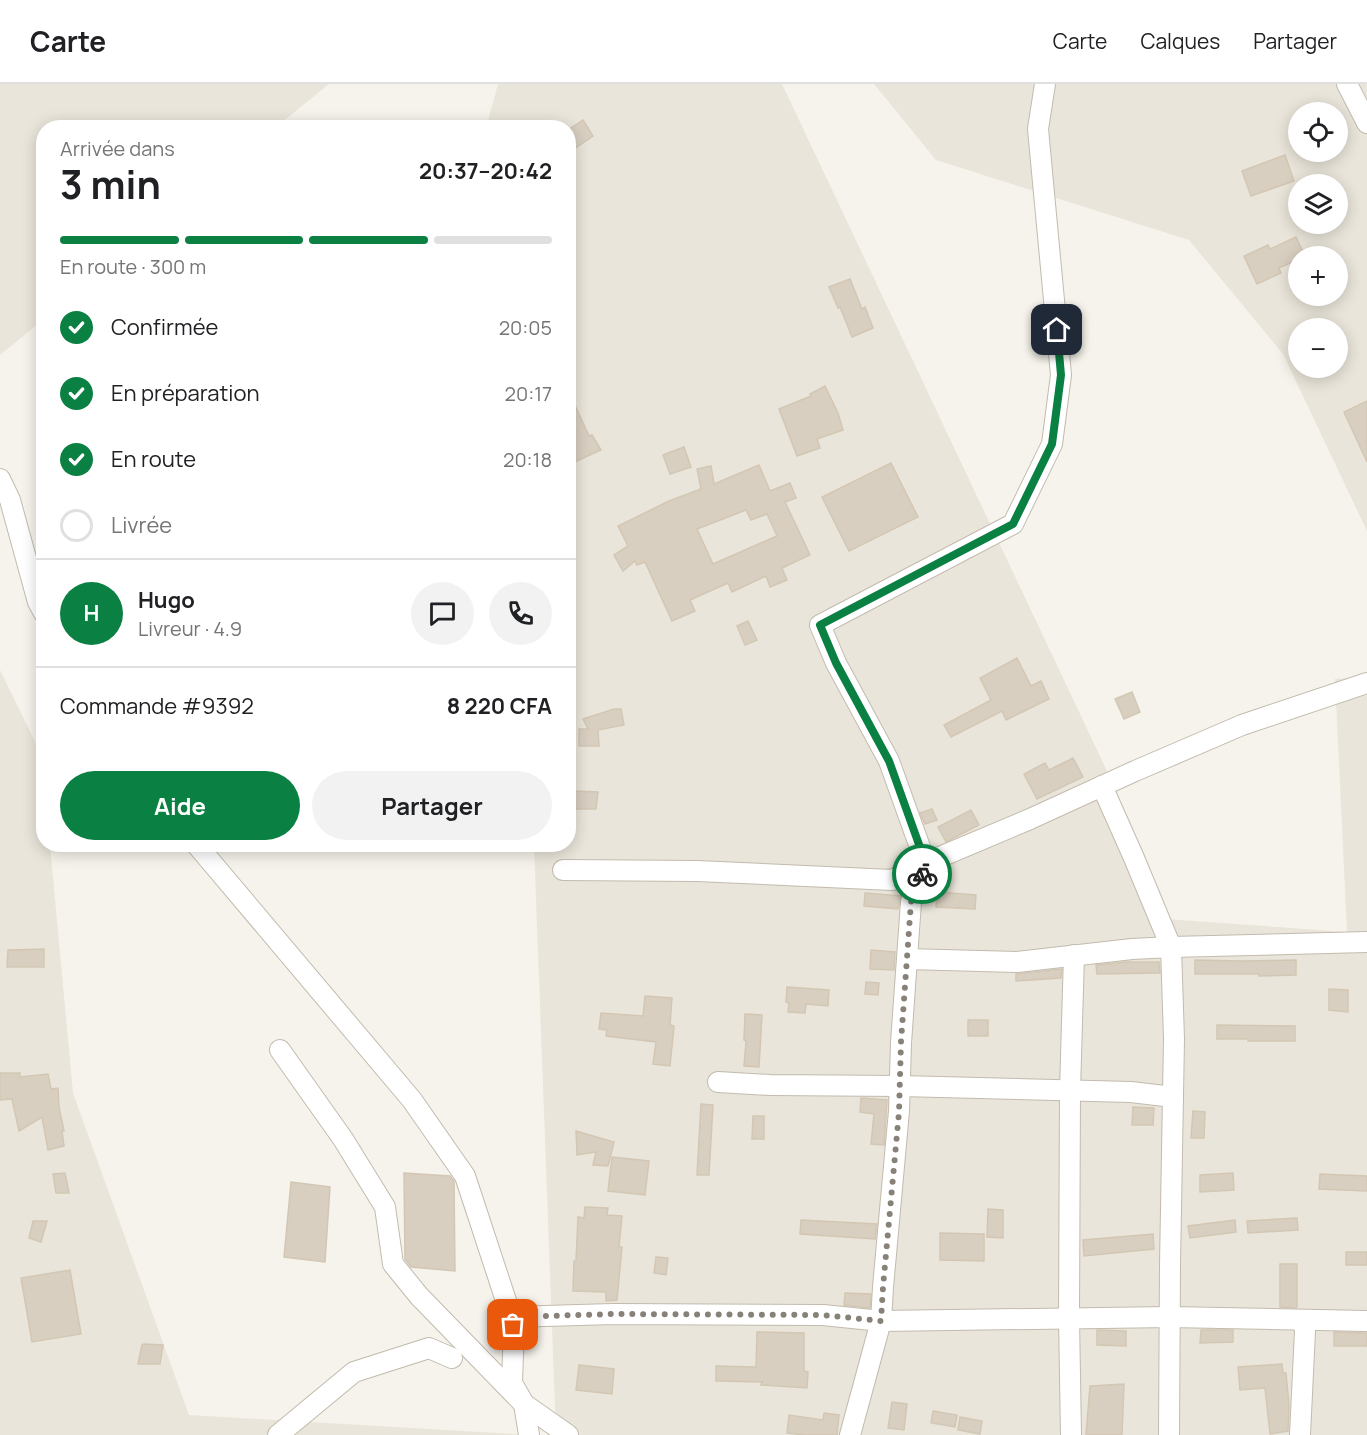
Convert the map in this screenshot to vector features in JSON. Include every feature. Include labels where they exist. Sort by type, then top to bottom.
[{"type":"street","points":[[850,1435],[881,1321],[899,1112],[911,902],[926,864],[889,761],[836,663],[820,625],[1013,524],[1052,444],[1061,375],[1038,129],[1045,84]]},
{"type":"street","points":[[1347,84],[1367,123]]},
{"type":"street","points":[[0,479],[10,500],[36,595]]},
{"type":"street","points":[[563,870],[697,871],[892,880],[1242,725],[1367,683]]},
{"type":"street","points":[[1102,786],[1171,946],[1174,1039],[1169,1435]]},
{"type":"street","points":[[203,852],[412,1100],[465,1176],[513,1325],[512,1383],[524,1404],[529,1435]]},
{"type":"street","points":[[907,959],[1017,962],[1171,946],[1367,942]]},
{"type":"street","points":[[1071,1435],[1070,1091],[1074,955]]},
{"type":"street","points":[[280,1050],[343,1139],[385,1207],[393,1264],[419,1296],[524,1404],[568,1435]]},
{"type":"street","points":[[718,1082],[1131,1092],[1173,1096]]},
{"type":"street","points":[[511,1317],[613,1314],[811,1315],[881,1321],[1170,1317],[1367,1321]]},
{"type":"street","points":[[1300,1435],[1304,1320]]},
{"type":"street","points":[[278,1435],[354,1372],[429,1348],[452,1358]]},
{"type":"shaded area","points":[[0,84],[329,84],[285,120],[36,120],[36,326],[0,355]]},
{"type":"shaded area","points":[[498,84],[782,84],[1116,790],[1166,919],[1347,932],[1335,679],[1367,677],[1367,1435],[556,1435],[534,852],[576,852],[576,120],[488,120]]},
{"type":"shaded area","points":[[874,84],[1367,84],[1367,531],[1294,378],[1348,378],[1348,318],[1288,318],[1288,365],[1283,354],[1189,240],[936,160]]},
{"type":"shaded area","points":[[0,670],[36,744],[36,852],[51,852],[73,1093],[189,1415],[531,1435],[0,1435]]},
{"type":"building","points":[[583,120],[593,136],[576,148],[576,125]]},
{"type":"building","points":[[1285,155],[1292,174],[1288,174],[1288,183],[1251,196],[1242,171]]},
{"type":"building","points":[[1296,237],[1300,246],[1288,246],[1288,264],[1279,268],[1281,273],[1257,284],[1244,256],[1268,245],[1270,249]]},
{"type":"building","points":[[850,279],[862,309],[865,307],[873,328],[852,337],[829,287]]},
{"type":"building","points":[[825,386],[838,413],[843,430],[817,439],[820,448],[797,456],[779,409],[811,396],[810,394]]},
{"type":"building","points":[[1367,401],[1367,462],[1344,412]]},
{"type":"building","points":[[576,408],[589,436],[592,435],[601,450],[576,461]]},
{"type":"building","points":[[684,447],[691,467],[670,474],[663,455]]},
{"type":"building","points":[[891,463],[918,517],[849,551],[822,497]]},
{"type":"building","points":[[759,465],[770,491],[790,483],[796,498],[785,502],[810,555],[782,568],[787,580],[770,587],[766,576],[732,592],[728,583],[690,600],[695,611],[672,621],[645,562],[637,565],[635,561],[623,571],[614,555],[628,546],[618,526],[669,501],[701,489],[697,469],[711,466],[714,484]],"holes":[[[746,510],[751,520],[767,514],[777,536],[713,564],[697,529]]]},
{"type":"building","points":[[748,621],[757,640],[745,645],[737,626]]},
{"type":"building","points":[[1017,658],[1031,686],[1041,681],[1049,699],[1006,720],[1002,711],[951,737],[944,725],[991,700],[980,678]]},
{"type":"building","points":[[1132,692],[1140,712],[1124,719],[1115,699]]},
{"type":"building","points":[[621,709],[624,725],[598,730],[599,746],[579,746],[579,729],[588,729],[583,719]]},
{"type":"building","points":[[1073,758],[1083,777],[1037,799],[1024,774],[1045,763],[1049,770]]},
{"type":"building","points":[[576,791],[598,792],[596,809],[576,809]]},
{"type":"building","points":[[932,809],[937,820],[925,824],[920,813]]},
{"type":"building","points":[[971,810],[979,825],[946,842],[938,827]]},
{"type":"building","points":[[937,892],[976,895],[975,909],[936,907]]},
{"type":"building","points":[[865,893],[901,896],[898,909],[864,906]]},
{"type":"building","points":[[44,949],[44,967],[7,967],[8,950]]},
{"type":"building","points":[[871,950],[895,952],[894,970],[870,969]]},
{"type":"building","points":[[1195,960],[1296,960],[1296,975],[1195,974]]},
{"type":"building","points":[[1159,962],[1160,973],[1097,974],[1096,965]]},
{"type":"building","points":[[1062,969],[1061,978],[1016,981],[1016,974]]},
{"type":"building","points":[[866,982],[879,983],[878,995],[865,994]]},
{"type":"building","points":[[787,987],[829,990],[828,1006],[806,1004],[805,1013],[788,1012]]},
{"type":"building","points":[[1329,989],[1348,990],[1348,1012],[1329,1010]]},
{"type":"building","points":[[645,996],[672,998],[670,1025],[674,1026],[670,1066],[653,1064],[656,1042],[606,1036],[607,1030],[599,1029],[601,1013],[643,1016]]},
{"type":"building","points":[[745,1014],[762,1015],[759,1067],[744,1066]]},
{"type":"building","points":[[968,1020],[988,1020],[988,1036],[968,1036]]},
{"type":"building","points":[[1217,1025],[1295,1026],[1295,1041],[1217,1039]]},
{"type":"building","points":[[0,1073],[20,1073],[20,1077],[48,1074],[51,1089],[58,1088],[64,1146],[48,1150],[42,1117],[19,1131],[12,1099],[0,1100]]},
{"type":"building","points":[[861,1098],[887,1100],[884,1145],[871,1144],[874,1114],[860,1112]]},
{"type":"building","points":[[701,1104],[713,1105],[709,1175],[697,1175]]},
{"type":"building","points":[[1133,1107],[1154,1108],[1153,1125],[1132,1125]]},
{"type":"building","points":[[1193,1111],[1205,1112],[1204,1138],[1191,1138]]},
{"type":"building","points":[[753,1116],[764,1116],[764,1139],[752,1139]]},
{"type":"building","points":[[576,1131],[614,1142],[608,1166],[593,1165],[596,1152],[577,1155]]},
{"type":"building","points":[[612,1157],[649,1161],[645,1195],[608,1191]]},
{"type":"building","points":[[65,1173],[69,1193],[56,1193],[53,1174]]},
{"type":"building","points":[[404,1173],[450,1176],[454,1181],[455,1271],[411,1267],[405,1259]]},
{"type":"building","points":[[1233,1173],[1234,1190],[1200,1192],[1200,1175]]},
{"type":"building","points":[[1320,1174],[1367,1176],[1367,1191],[1319,1189]]},
{"type":"building","points":[[291,1182],[330,1187],[325,1262],[284,1257]]},
{"type":"building","points":[[585,1207],[608,1208],[607,1215],[622,1216],[619,1247],[622,1247],[617,1300],[606,1301],[606,1292],[573,1291],[578,1217],[584,1218]]},
{"type":"building","points":[[988,1209],[1003,1210],[1003,1238],[987,1237]]},
{"type":"building","points":[[1297,1218],[1298,1230],[1248,1233],[1247,1221]]},
{"type":"building","points":[[801,1220],[877,1224],[875,1239],[800,1234]]},
{"type":"building","points":[[1235,1220],[1236,1232],[1190,1238],[1188,1226]]},
{"type":"building","points":[[33,1221],[47,1221],[41,1242],[29,1238]]},
{"type":"building","points":[[940,1233],[984,1234],[984,1261],[940,1260]]},
{"type":"building","points":[[1153,1234],[1154,1249],[1084,1256],[1083,1240]]},
{"type":"building","points":[[1346,1252],[1367,1252],[1367,1265],[1346,1265]]},
{"type":"building","points":[[656,1257],[668,1258],[666,1275],[654,1273]]},
{"type":"building","points":[[1280,1264],[1297,1264],[1296,1308],[1280,1307]]},
{"type":"building","points":[[70,1270],[81,1334],[32,1342],[21,1278]]},
{"type":"building","points":[[845,1293],[871,1294],[870,1308],[844,1305]]},
{"type":"building","points":[[1097,1330],[1126,1331],[1126,1346],[1097,1345]]},
{"type":"building","points":[[1201,1330],[1233,1330],[1233,1342],[1200,1343]]},
{"type":"building","points":[[757,1332],[804,1333],[804,1371],[808,1372],[807,1388],[761,1385],[762,1382],[716,1381],[716,1366],[756,1367]]},
{"type":"building","points":[[1334,1332],[1367,1333],[1367,1346],[1334,1346]]},
{"type":"building","points":[[144,1344],[163,1345],[160,1364],[138,1364]]},
{"type":"building","points":[[1282,1364],[1283,1373],[1286,1373],[1289,1405],[1288,1431],[1270,1434],[1265,1388],[1240,1390],[1238,1367]]},
{"type":"building","points":[[579,1365],[614,1369],[612,1394],[576,1390]]},
{"type":"building","points":[[1124,1384],[1122,1435],[1086,1435],[1090,1386]]},
{"type":"building","points":[[892,1402],[907,1404],[904,1430],[888,1428]]},
{"type":"building","points":[[933,1411],[957,1415],[955,1427],[931,1423]]},
{"type":"building","points":[[824,1413],[839,1415],[837,1435],[787,1433],[789,1415],[823,1420]]},
{"type":"building","points":[[960,1417],[982,1421],[980,1434],[958,1430]]},
{"type":"way so far","points":[[513,1325],[511,1317],[613,1314],[823,1315],[881,1321],[899,1112],[901,1042],[911,902],[922,874]]},
{"type":"route","points":[[922,874],[926,864],[889,761],[836,663],[820,625],[1013,524],[1052,444],[1061,375],[1057,330]]}]
